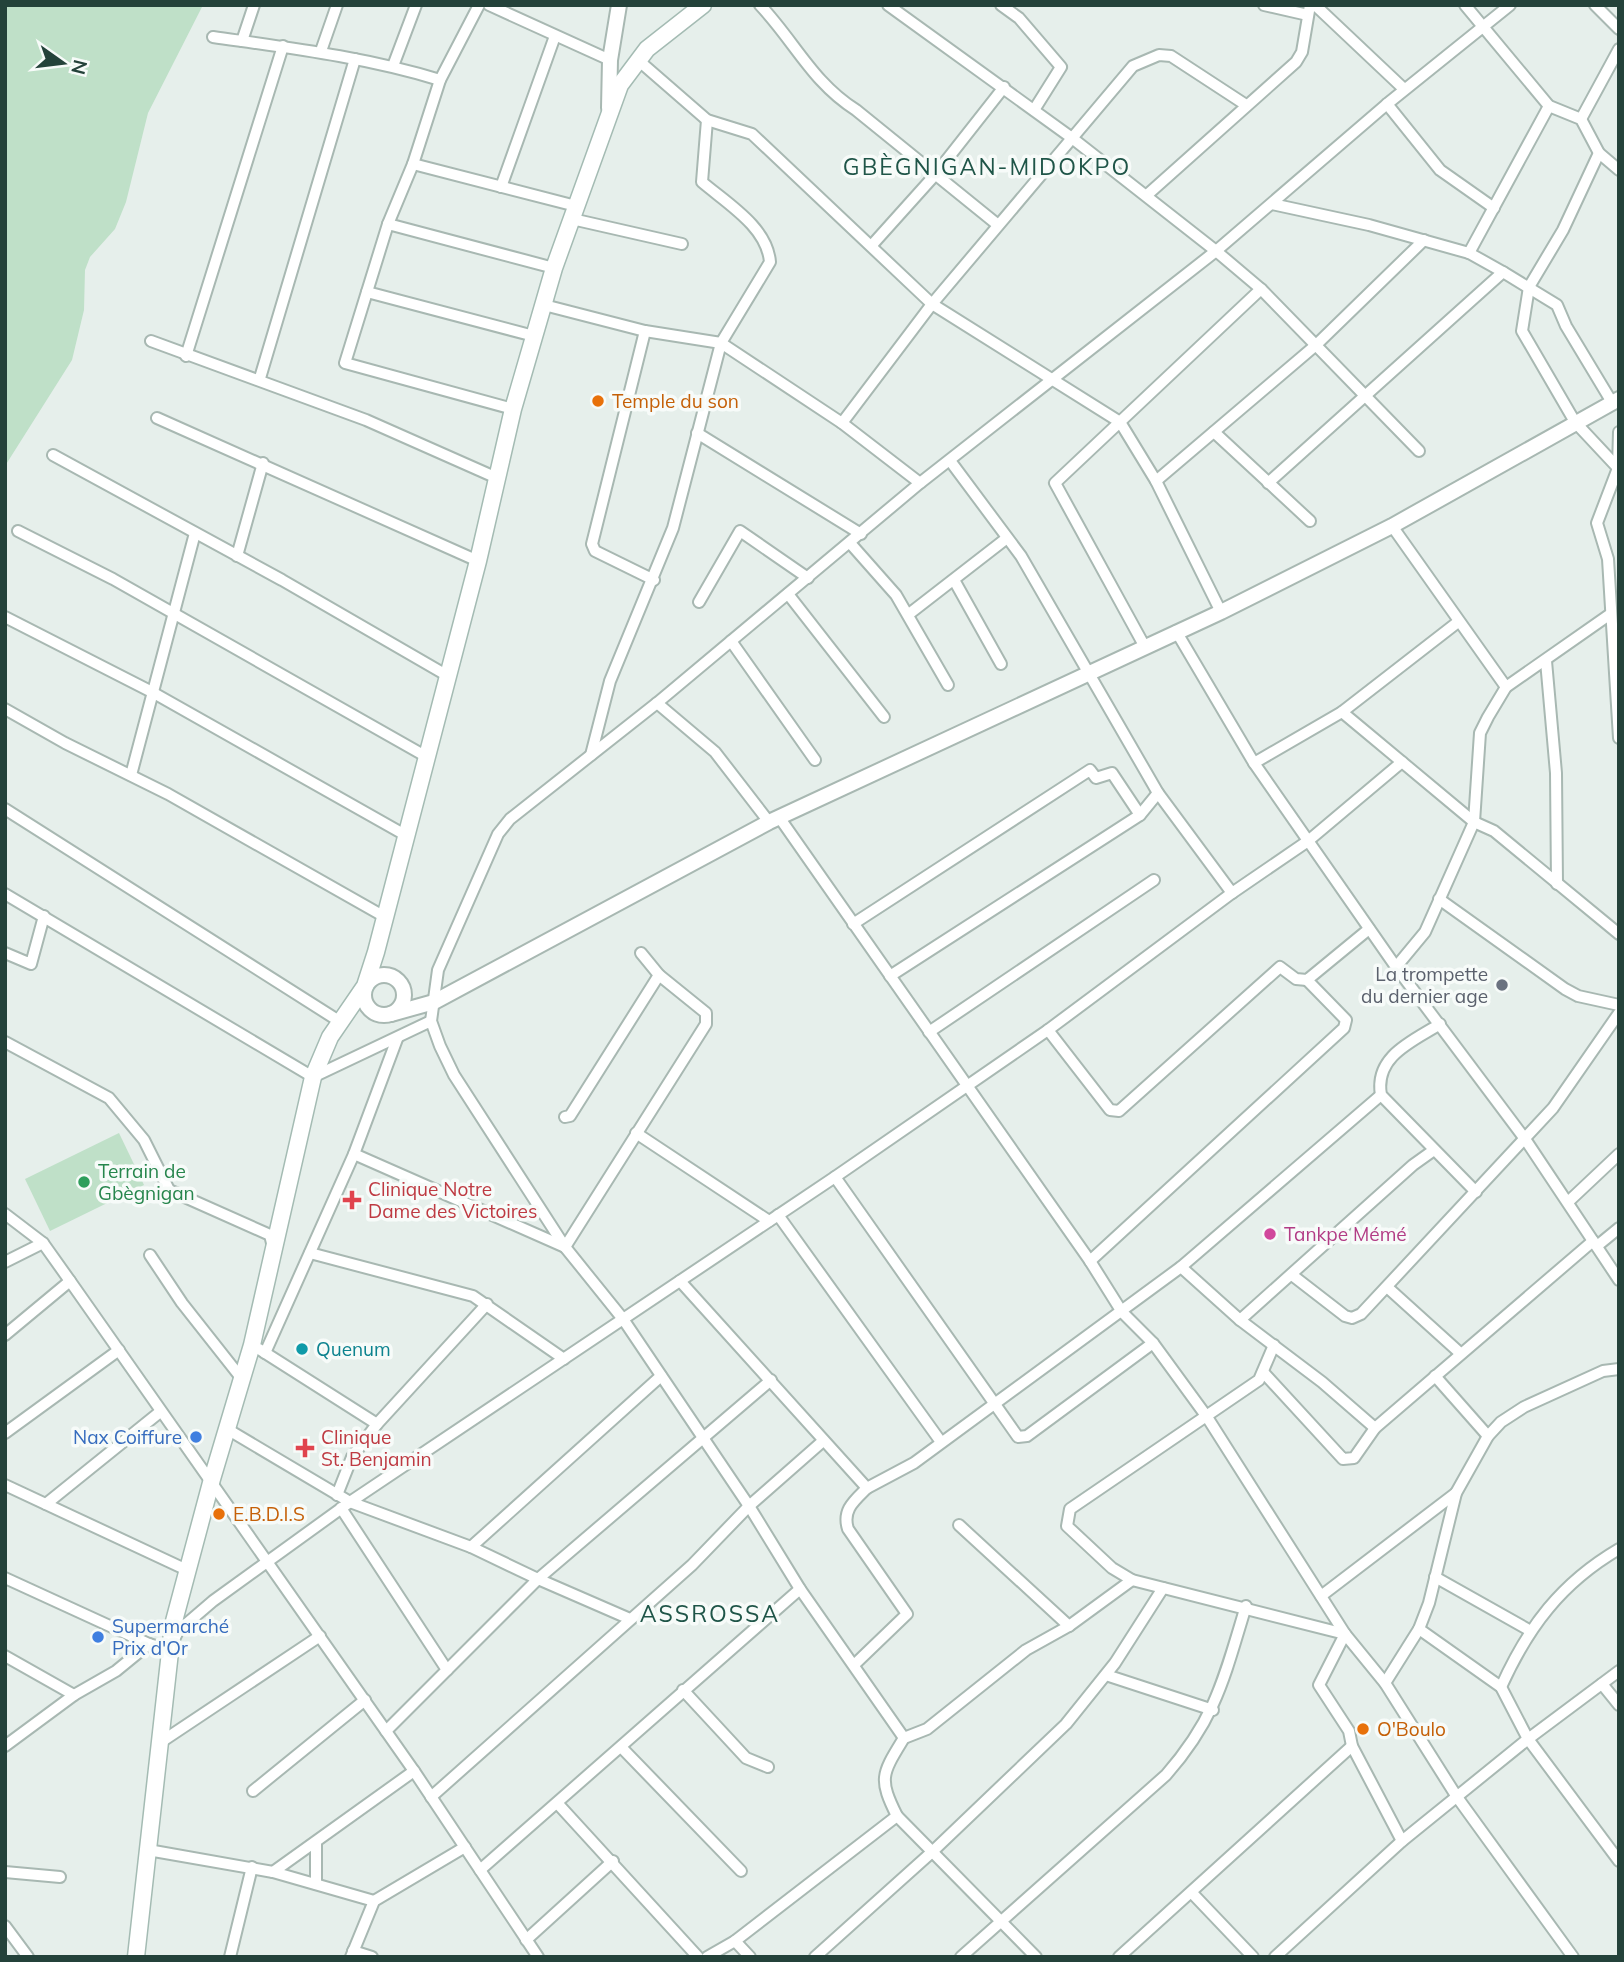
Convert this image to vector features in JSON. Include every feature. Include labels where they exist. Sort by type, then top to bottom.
[{"type":"main road","points":[[136,1957],[169,1650],[187,1570],[226,1429],[242,1379],[258,1349],[273,1250],[313,1077],[323,1050],[339,1021],[365,986],[478,561],[513,409],[554,268],[609,110],[620,85],[638,60],[663,35],[703,5]]},
{"type":"street","points":[[242,41],[254,5]]},
{"type":"street","points":[[321,51],[337,5]]},
{"type":"street","points":[[393,66],[416,5]]},
{"type":"street","points":[[479,5],[440,80],[413,164],[388,224],[345,363],[513,409]]},
{"type":"street","points":[[489,5],[610,60]]},
{"type":"street","points":[[609,110],[610,60],[619,5]]},
{"type":"street","points":[[761,5],[788,34],[807,67],[831,94],[856,110],[934,176],[998,225]]},
{"type":"street","points":[[888,5],[1072,138],[1216,250],[1261,289],[1419,451]]},
{"type":"street","points":[[1001,5],[1019,18],[1060,67],[1034,110]]},
{"type":"street","points":[[1264,5],[1311,8],[1405,89]]},
{"type":"street","points":[[1465,5],[1549,106],[1581,119],[1599,153],[1619,170]]},
{"type":"street","points":[[904,1738],[800,1588],[704,1437],[622,1319],[565,1247],[454,1075],[431,1021],[438,970],[503,826],[657,703],[920,483],[951,462],[1216,250],[1405,89],[1510,5]]},
{"type":"street","points":[[1595,5],[1619,29]]},
{"type":"street","points":[[1147,195],[1296,62],[1302,51],[1311,8]]},
{"type":"street","points":[[501,187],[555,36]]},
{"type":"street","points":[[213,37],[321,51],[393,66],[440,80]]},
{"type":"street","points":[[186,356],[283,46]]},
{"type":"street","points":[[1581,119],[1619,49]]},
{"type":"street","points":[[842,423],[932,304],[1119,78],[1133,66],[1158,55],[1171,56],[1246,105]]},
{"type":"street","points":[[260,379],[355,59]]},
{"type":"street","points":[[638,60],[707,120],[752,134],[932,304],[1054,377],[1120,422],[1156,481],[1221,612]]},
{"type":"street","points":[[872,245],[934,176],[1003,87]]},
{"type":"street","points":[[1387,104],[1440,170],[1494,208]]},
{"type":"street","points":[[1469,253],[1549,106]]},
{"type":"street","points":[[591,755],[610,681],[654,580],[673,528],[721,342],[770,262],[769,247],[749,221],[702,182],[707,120]]},
{"type":"street","points":[[1599,153],[1563,230],[1529,287],[1522,331],[1575,422],[1618,468]]},
{"type":"street","points":[[413,164],[501,187],[682,244]]},
{"type":"street","points":[[391,1014],[400,1008],[404,998],[401,983],[393,976],[383,975],[365,986],[365,1002],[371,1010],[381,1015],[391,1014],[434,1002],[774,820],[1086,672],[1221,612],[1392,526],[1616,401],[1566,326],[1557,305],[1503,272],[1469,253],[1272,204]]},
{"type":"street","points":[[388,224],[554,268]]},
{"type":"street","points":[[1156,481],[1316,345],[1424,240]]},
{"type":"street","points":[[1268,483],[1367,397],[1503,272]]},
{"type":"street","points":[[1145,648],[1055,483],[1261,289]]},
{"type":"street","points":[[367,292],[534,336]]},
{"type":"street","points":[[544,305],[645,331],[721,342],[842,423],[920,483]]},
{"type":"street","points":[[645,331],[592,544],[595,551],[654,580]]},
{"type":"street","points":[[151,341],[366,420],[497,478]]},
{"type":"street","points":[[157,418],[478,561]]},
{"type":"street","points":[[1214,432],[1310,521]]},
{"type":"street","points":[[1619,432],[1618,468],[1597,523],[1608,559],[1609,614],[1619,738]]},
{"type":"street","points":[[697,433],[861,534]]},
{"type":"street","points":[[53,456],[237,556],[448,676]]},
{"type":"street","points":[[951,462],[1021,556],[1158,793],[1232,893]]},
{"type":"street","points":[[237,556],[263,463]]},
{"type":"street","points":[[1392,526],[1506,687]]},
{"type":"street","points":[[18,531],[113,579],[427,757]]},
{"type":"street","points":[[699,602],[740,531],[808,578]]},
{"type":"street","points":[[131,775],[195,533]]},
{"type":"street","points":[[909,614],[1007,538]]},
{"type":"street","points":[[850,543],[890,587],[909,614],[948,685]]},
{"type":"street","points":[[954,580],[1001,664]]},
{"type":"street","points":[[788,594],[884,717]]},
{"type":"street","points":[[1396,967],[1425,932],[1474,822],[1480,733],[1506,687],[1609,614]]},
{"type":"street","points":[[5,617],[152,692],[407,836]]},
{"type":"street","points":[[1254,763],[1342,712],[1458,622]]},
{"type":"street","points":[[1176,631],[1254,763],[1396,967],[1525,1139],[1619,1280]]},
{"type":"street","points":[[731,641],[816,760]]},
{"type":"street","points":[[1546,661],[1556,773],[1557,884]]},
{"type":"street","points":[[657,703],[715,752],[774,820],[853,924],[1090,1261],[1122,1312],[1153,1343],[1207,1416],[1345,1634],[1385,1683],[1457,1797],[1571,1956]]},
{"type":"street","points":[[5,709],[131,775],[385,917]]},
{"type":"street","points":[[1342,712],[1474,822],[1494,831],[1619,934]]},
{"type":"street","points":[[5,1578],[149,1644],[169,1650],[178,1631],[189,1620],[346,1505],[835,1177],[965,1084],[1048,1030],[1232,893],[1308,841],[1402,762]]},
{"type":"street","points":[[853,924],[1090,770],[1096,778],[1112,773],[1140,815]]},
{"type":"street","points":[[890,976],[1140,815],[1158,793]]},
{"type":"street","points":[[5,809],[339,1021]]},
{"type":"street","points":[[929,1032],[1154,880]]},
{"type":"street","points":[[5,894],[313,1077],[431,1021]]},
{"type":"street","points":[[1439,899],[1564,989],[1578,996],[1619,1005]]},
{"type":"street","points":[[5,953],[31,964],[44,916]]},
{"type":"street","points":[[1307,980],[1369,929]]},
{"type":"street","points":[[565,1247],[708,1018],[706,1013],[659,975],[641,953]]},
{"type":"street","points":[[1048,1030],[1110,1110],[1115,1112],[1280,967],[1296,979],[1307,980],[1346,1020],[1344,1028],[1090,1261]]},
{"type":"street","points":[[565,1116],[570,1116],[659,975]]},
{"type":"street","points":[[1292,1275],[1352,1318],[1362,1314],[1553,1108],[1619,1013]]},
{"type":"street","points":[[1440,1024],[1391,1056],[1382,1072],[1381,1095],[1476,1192]]},
{"type":"street","points":[[377,1424],[258,1349],[310,1253],[354,1154],[397,1039]]},
{"type":"street","points":[[5,1056],[9,1044],[109,1098],[144,1140],[169,1190],[270,1235],[273,1250]]},
{"type":"street","points":[[855,1664],[907,1614],[848,1529],[846,1514],[852,1503],[867,1488],[914,1463],[1181,1267],[1381,1095]]},
{"type":"street","points":[[636,1133],[774,1218],[942,1442]]},
{"type":"street","points":[[1240,1320],[1403,1174],[1434,1150]]},
{"type":"street","points":[[354,1154],[565,1247]]},
{"type":"street","points":[[1568,1202],[1619,1154]]},
{"type":"street","points":[[835,1177],[1018,1437],[1027,1436],[1153,1343]]},
{"type":"street","points":[[5,1214],[43,1243],[70,1280],[160,1412],[212,1479],[365,1700],[538,1957]]},
{"type":"street","points":[[1263,1372],[1343,1459],[1354,1458],[1376,1428],[1460,1353],[1595,1244],[1619,1228]]},
{"type":"street","points":[[5,1262],[43,1243]]},
{"type":"street","points":[[310,1253],[458,1290],[487,1304],[564,1359]]},
{"type":"street","points":[[150,1255],[242,1379]]},
{"type":"street","points":[[1181,1267],[1240,1320],[1376,1428]]},
{"type":"street","points":[[5,1335],[70,1280]]},
{"type":"street","points":[[680,1281],[867,1488]]},
{"type":"street","points":[[1387,1287],[1460,1353]]},
{"type":"street","points":[[337,1495],[352,1457],[377,1424],[487,1304]]},
{"type":"street","points":[[1274,1345],[1259,1380],[1070,1509],[1066,1526],[1112,1568],[1132,1580],[1245,1606],[1345,1634]]},
{"type":"street","points":[[5,1433],[119,1350]]},
{"type":"street","points":[[1385,1683],[1419,1629],[1456,1493],[1488,1436],[1500,1422],[1524,1407],[1603,1371],[1619,1369]]},
{"type":"street","points":[[471,1547],[661,1376]]},
{"type":"street","points":[[1435,1376],[1488,1436]]},
{"type":"street","points":[[386,1731],[538,1579],[771,1380]]},
{"type":"street","points":[[46,1504],[160,1412]]},
{"type":"street","points":[[226,1429],[337,1495],[346,1505],[447,1670]]},
{"type":"street","points":[[431,1797],[692,1565],[749,1506],[823,1441]]},
{"type":"street","points":[[5,1485],[187,1570]]},
{"type":"street","points":[[1321,1596],[1456,1493]]},
{"type":"street","points":[[346,1505],[471,1547],[630,1619]]},
{"type":"street","points":[[959,1525],[1069,1626]]},
{"type":"street","points":[[1501,1687],[1529,1630],[1587,1568],[1619,1549]]},
{"type":"street","points":[[1435,1577],[1529,1630]]},
{"type":"street","points":[[1036,1957],[897,1816],[883,1788],[885,1773],[904,1738],[927,1729],[1026,1650],[1069,1626],[1132,1580]]},
{"type":"street","points":[[480,1870],[800,1588]]},
{"type":"street","points":[[815,1957],[932,1852],[1066,1724],[1107,1675],[1163,1588]]},
{"type":"street","points":[[961,1957],[1166,1775],[1193,1745],[1213,1710],[1245,1606]]},
{"type":"street","points":[[1419,1629],[1501,1687],[1528,1739],[1619,1861]]},
{"type":"street","points":[[1345,1634],[1319,1685],[1349,1731],[1352,1746],[1402,1841]]},
{"type":"street","points":[[158,1744],[320,1636]]},
{"type":"street","points":[[5,1746],[74,1695],[117,1671],[149,1644]]},
{"type":"street","points":[[5,1656],[74,1695]]},
{"type":"street","points":[[1275,1957],[1402,1841],[1528,1739],[1619,1671]]},
{"type":"street","points":[[1107,1675],[1213,1710]]},
{"type":"street","points":[[1602,1684],[1619,1705]]},
{"type":"street","points":[[683,1690],[746,1758],[768,1767]]},
{"type":"street","points":[[253,1791],[365,1700]]},
{"type":"street","points":[[1119,1957],[1352,1746]]},
{"type":"street","points":[[621,1747],[741,1871]]},
{"type":"street","points":[[273,1871],[414,1771]]},
{"type":"street","points":[[558,1804],[698,1957]]},
{"type":"street","points":[[707,1957],[735,1941],[897,1816]]},
{"type":"street","points":[[316,1843],[316,1884]]},
{"type":"street","points":[[372,1957],[352,1954],[374,1901],[465,1847]]},
{"type":"street","points":[[148,1850],[273,1871],[374,1901]]},
{"type":"street","points":[[526,1940],[613,1861]]},
{"type":"street","points":[[230,1957],[252,1867]]},
{"type":"street","points":[[5,1872],[60,1877]]},
{"type":"street","points":[[1192,1893],[1253,1957]]},
{"type":"street","points":[[5,1926],[28,1957]]},
{"type":"street","points":[[735,1941],[750,1957]]},
{"type":"green space","points":[[5,5],[203,5],[148,113],[126,202],[115,229],[90,257],[85,270],[84,310],[72,360],[5,466]]},
{"type":"green space","name":"Terrain de Gbègnigan","points":[[119,1133],[144,1185],[50,1231],[25,1179]]},
{"type":"place","name":"Temple du son","points":[[598,401]]},
{"type":"place","name":"La trompette du dernier age","points":[[1502,985]]},
{"type":"place","name":"Terrain de Gbègnigan","points":[[84,1182]]},
{"type":"place","name":"Clinique Notre Dame des Victoires","points":[[352,1200]]},
{"type":"place","name":"Tankpe Mémé","points":[[1270,1234]]},
{"type":"place","name":"Quenum","points":[[302,1349]]},
{"type":"place","name":"Nax Coiffure","points":[[196,1437]]},
{"type":"place","name":"Clinique St. Benjamin","points":[[305,1448]]},
{"type":"place","name":"E.B.D.I.S","points":[[219,1514]]},
{"type":"place","name":"Supermarché Prix d'Or","points":[[98,1637]]},
{"type":"place","name":"O'Boulo","points":[[1363,1729]]},
{"type":"district","name":"GBÈGNIGAN-MIDOKPO","points":[[987,167]]},
{"type":"district","name":"ASSROSSA","points":[[710,1614]]}]
